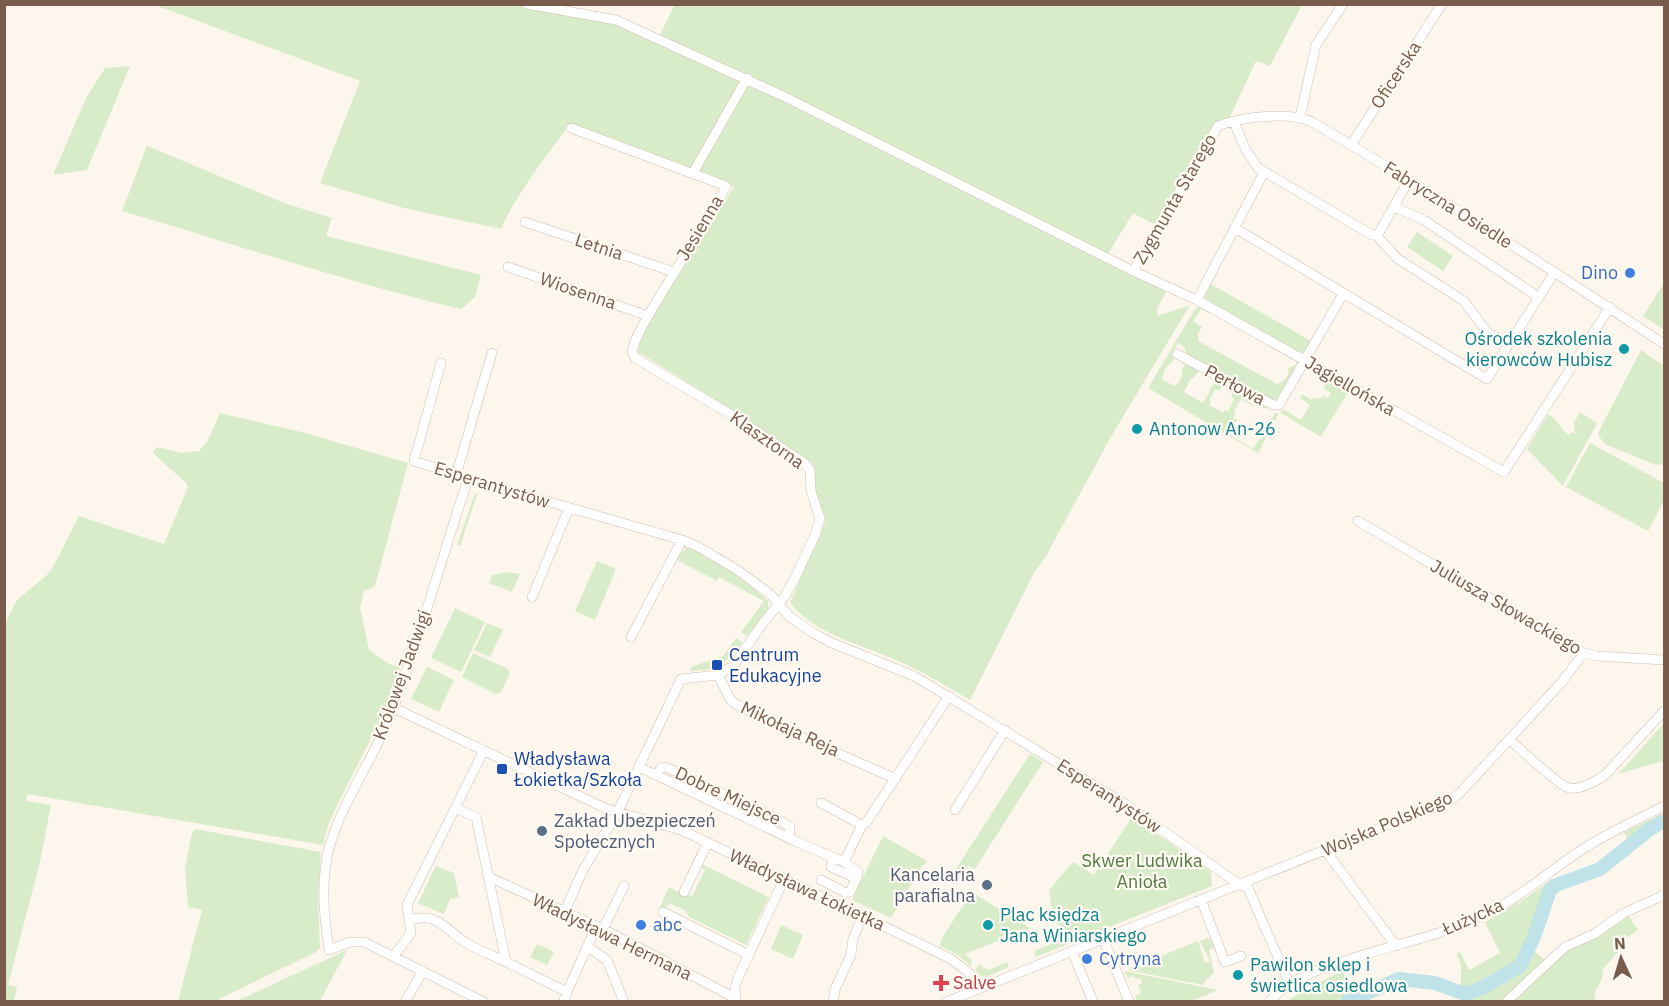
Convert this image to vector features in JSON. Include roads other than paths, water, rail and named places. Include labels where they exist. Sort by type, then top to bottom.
[{"type":"street","name":"Jagiellońska","points":[[527,4],[616,20],[747,78],[1133,271],[1197,300],[1504,472],[1610,307]]},
{"type":"street","points":[[1300,117],[1316,45],[1343,4]]},
{"type":"street","name":"Oficerska","points":[[1351,145],[1442,4]]},
{"type":"street","points":[[693,173],[747,78]]},
{"type":"street","name":"Fabryczna Osiedle","points":[[1216,128],[1234,122],[1282,116],[1300,117],[1409,180],[1665,344]]},
{"type":"street","points":[[1234,122],[1253,162],[1264,172],[1370,235],[1376,235],[1398,259],[1464,301],[1487,332],[1509,344]]},
{"type":"street","name":"Jesienna","points":[[571,128],[726,186],[715,209],[648,316],[632,352]]},
{"type":"street","name":"Zygmunta Starego","points":[[1133,271],[1216,128]]},
{"type":"street","points":[[1197,300],[1264,172]]},
{"type":"street","points":[[1376,235],[1409,180]]},
{"type":"street","points":[[1394,207],[1424,220],[1538,297]]},
{"type":"street","name":"Letnia","points":[[525,222],[674,272]]},
{"type":"street","points":[[1235,228],[1487,379],[1555,272]]},
{"type":"street","name":"Wiosenna","points":[[508,267],[648,316]]},
{"type":"street","points":[[1305,360],[1343,294]]},
{"type":"street","name":"Klasztorna","points":[[632,352],[635,358],[735,417],[808,466],[811,491],[819,512],[819,522],[793,582],[779,604]]},
{"type":"street","points":[[456,475],[492,353]]},
{"type":"street","name":"Perłowa","points":[[1177,354],[1276,406],[1281,403],[1305,360]]},
{"type":"street","name":"Esperantystów","points":[[441,363],[414,461],[468,479],[682,540],[720,559],[770,594],[789,616],[832,643],[914,676],[949,696],[1125,804],[1250,890],[1289,983]]},
{"type":"street","name":"Królowej Jadwigi","points":[[394,956],[357,941],[329,950],[325,876],[330,843],[394,708],[468,479]]},
{"type":"street","name":"Esperantystów","points":[[532,597],[569,508]]},
{"type":"street","name":"Juliusza Słowackiego","points":[[1358,521],[1584,653],[1597,656],[1665,660]]},
{"type":"street","points":[[631,637],[682,540]]},
{"type":"street","points":[[564,913],[584,870],[617,813],[681,679],[718,675],[734,665],[779,604]]},
{"type":"street","name":"Wojska Polskiego","points":[[946,1002],[1452,799],[1560,684],[1584,653]]},
{"type":"street","name":"Mikołaja Reja","points":[[718,675],[734,703],[785,730],[896,779]]},
{"type":"street","points":[[821,880],[846,893],[850,892],[858,872],[844,862],[864,824],[949,696]]},
{"type":"street","name":"Władysława Łokietka","points":[[394,708],[617,813],[669,826],[708,842],[951,959],[968,972],[974,990],[974,1002]]},
{"type":"street","points":[[1509,739],[1561,784],[1572,788],[1595,781],[1605,775],[1665,711]]},
{"type":"street","points":[[955,810],[1005,730]]},
{"type":"street","points":[[484,750],[407,905],[411,920],[411,933],[394,956],[484,1002]]},
{"type":"street","name":"Dobre Miejsce","points":[[639,767],[789,839],[844,862]]},
{"type":"street","points":[[821,803],[864,824]]},
{"type":"street","name":"Łużycka","points":[[1269,1002],[1289,983],[1336,963],[1442,933],[1482,916],[1515,898],[1603,836],[1665,806]]},
{"type":"street","points":[[455,808],[476,817],[506,962]]},
{"type":"street","points":[[684,892],[708,842]]},
{"type":"street","points":[[1325,850],[1371,908],[1396,946]]},
{"type":"street","points":[[833,859],[831,867],[851,876]]},
{"type":"street","name":"Władysława Hermana","points":[[489,877],[600,928],[736,1000]]},
{"type":"street","points":[[736,1000],[738,978],[784,879]]},
{"type":"street","points":[[563,1002],[588,946],[624,886]]},
{"type":"street","points":[[1506,1002],[1565,947],[1594,934],[1624,913],[1665,895]]},
{"type":"street","points":[[1201,899],[1225,962],[1241,956]]},
{"type":"street","points":[[663,912],[749,955]]},
{"type":"street","points":[[833,1002],[835,989],[851,955],[853,938],[863,916]]},
{"type":"street","points":[[411,920],[427,917],[448,926],[454,936],[567,992]]},
{"type":"street","points":[[1103,938],[1129,1002]]},
{"type":"street","points":[[588,946],[607,960],[624,1002]]},
{"type":"street","points":[[1072,951],[1093,1002]]},
{"type":"street","points":[[405,1002],[423,971]]},
{"type":"waterway","points":[[1347,1002],[1399,979],[1435,983],[1462,993],[1482,988],[1520,966],[1534,937],[1550,890],[1556,885],[1600,869],[1650,829],[1664,821]]},
{"type":"place","name":"Dino","points":[[1630,273]]},
{"type":"place","name":"Ośrodek szkolenia kierowców Hubisz","points":[[1624,349]]},
{"type":"place","name":"Antonow An-26","points":[[1137,429]]},
{"type":"place","name":"Centrum Edukacyjne","points":[[717,665]]},
{"type":"place","name":"Władysława Łokietka/Szkoła","points":[[502,769]]},
{"type":"place","name":"Zakład Ubezpieczeń Społecznych","points":[[542,831]]},
{"type":"place","name":"Kancelaria parafialna","points":[[987,885]]},
{"type":"place","name":"abc","points":[[641,925]]},
{"type":"place","name":"Plac księdza Jana Winiarskiego","points":[[988,925]]},
{"type":"place","name":"Cytryna","points":[[1087,959]]},
{"type":"place","name":"Pawilon sklep i świetlica osiedlowa","points":[[1238,975]]},
{"type":"place","name":"Salve","points":[[941,983]]},
{"type":"park label","name":"Skwer Ludwika Anioła","points":[[1142,871]]}]
